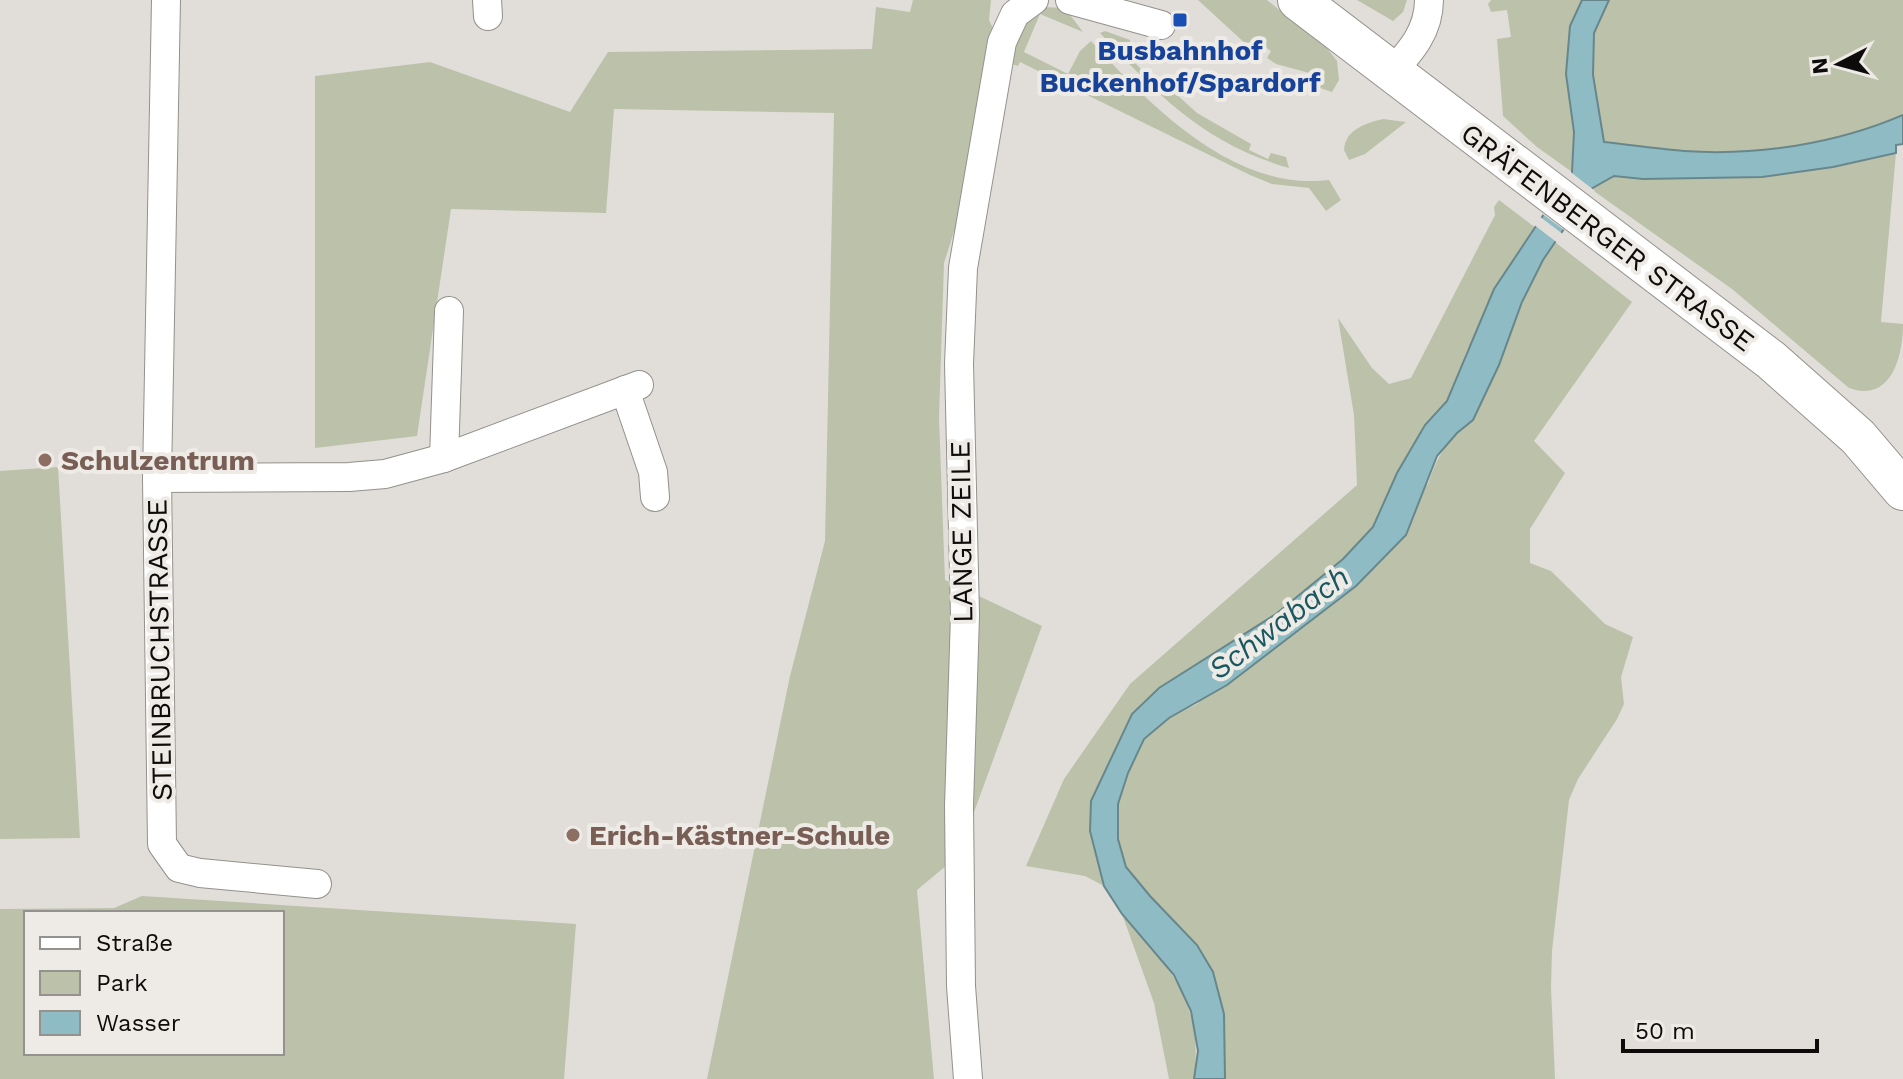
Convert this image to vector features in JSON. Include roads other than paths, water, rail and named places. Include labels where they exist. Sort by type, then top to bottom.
[{"type":"main road","name":"GRÄFENBERGER STRASSE","points":[[1298,0],[1771,360],[1858,437],[1903,490]]},
{"type":"street","name":"STEINBRUCHSTRASSE","points":[[166,0],[157,478],[162,844],[179,868],[200,873],[317,884]]},
{"type":"street","name":"LANGE ZEILE","points":[[968,1079],[961,986],[959,806],[965,615],[958,398],[963,268],[1002,42],[1015,14],[1034,0]]},
{"type":"street","points":[[1070,0],[1161,25]]},
{"type":"street","points":[[1391,73],[1421,36],[1428,17],[1429,0]]},
{"type":"street","points":[[444,458],[449,311]]},
{"type":"street","points":[[157,478],[358,477],[385,474],[444,458],[632,388],[653,472],[655,497]]},
{"type":"water","name":"Schwabach","points":[[1582,0],[1609,0],[1594,33],[1593,75],[1604,142],[1684,151],[1740,152],[1796,146],[1851,134],[1903,115],[1903,144],[1896,145],[1896,153],[1833,167],[1762,177],[1643,179],[1614,176],[1591,189],[1543,260],[1522,302],[1499,365],[1473,420],[1437,456],[1406,535],[1356,586],[1227,685],[1169,718],[1144,739],[1118,804],[1118,839],[1126,867],[1197,945],[1213,972],[1224,1014],[1225,1079],[1194,1079],[1198,1051],[1191,1011],[1174,975],[1122,914],[1104,886],[1090,831],[1091,801],[1132,714],[1159,688],[1276,614],[1343,559],[1373,527],[1397,473],[1425,425],[1447,401],[1494,289],[1572,172],[1574,132],[1566,74],[1570,26]]},
{"type":"place","name":"Busbahnhof Buckenhof/Spardorf","points":[[1180,20]]},
{"type":"place","name":"Schulzentrum","points":[[45,460]]},
{"type":"place","name":"Erich-Kästner-Schule","points":[[573,835]]}]
